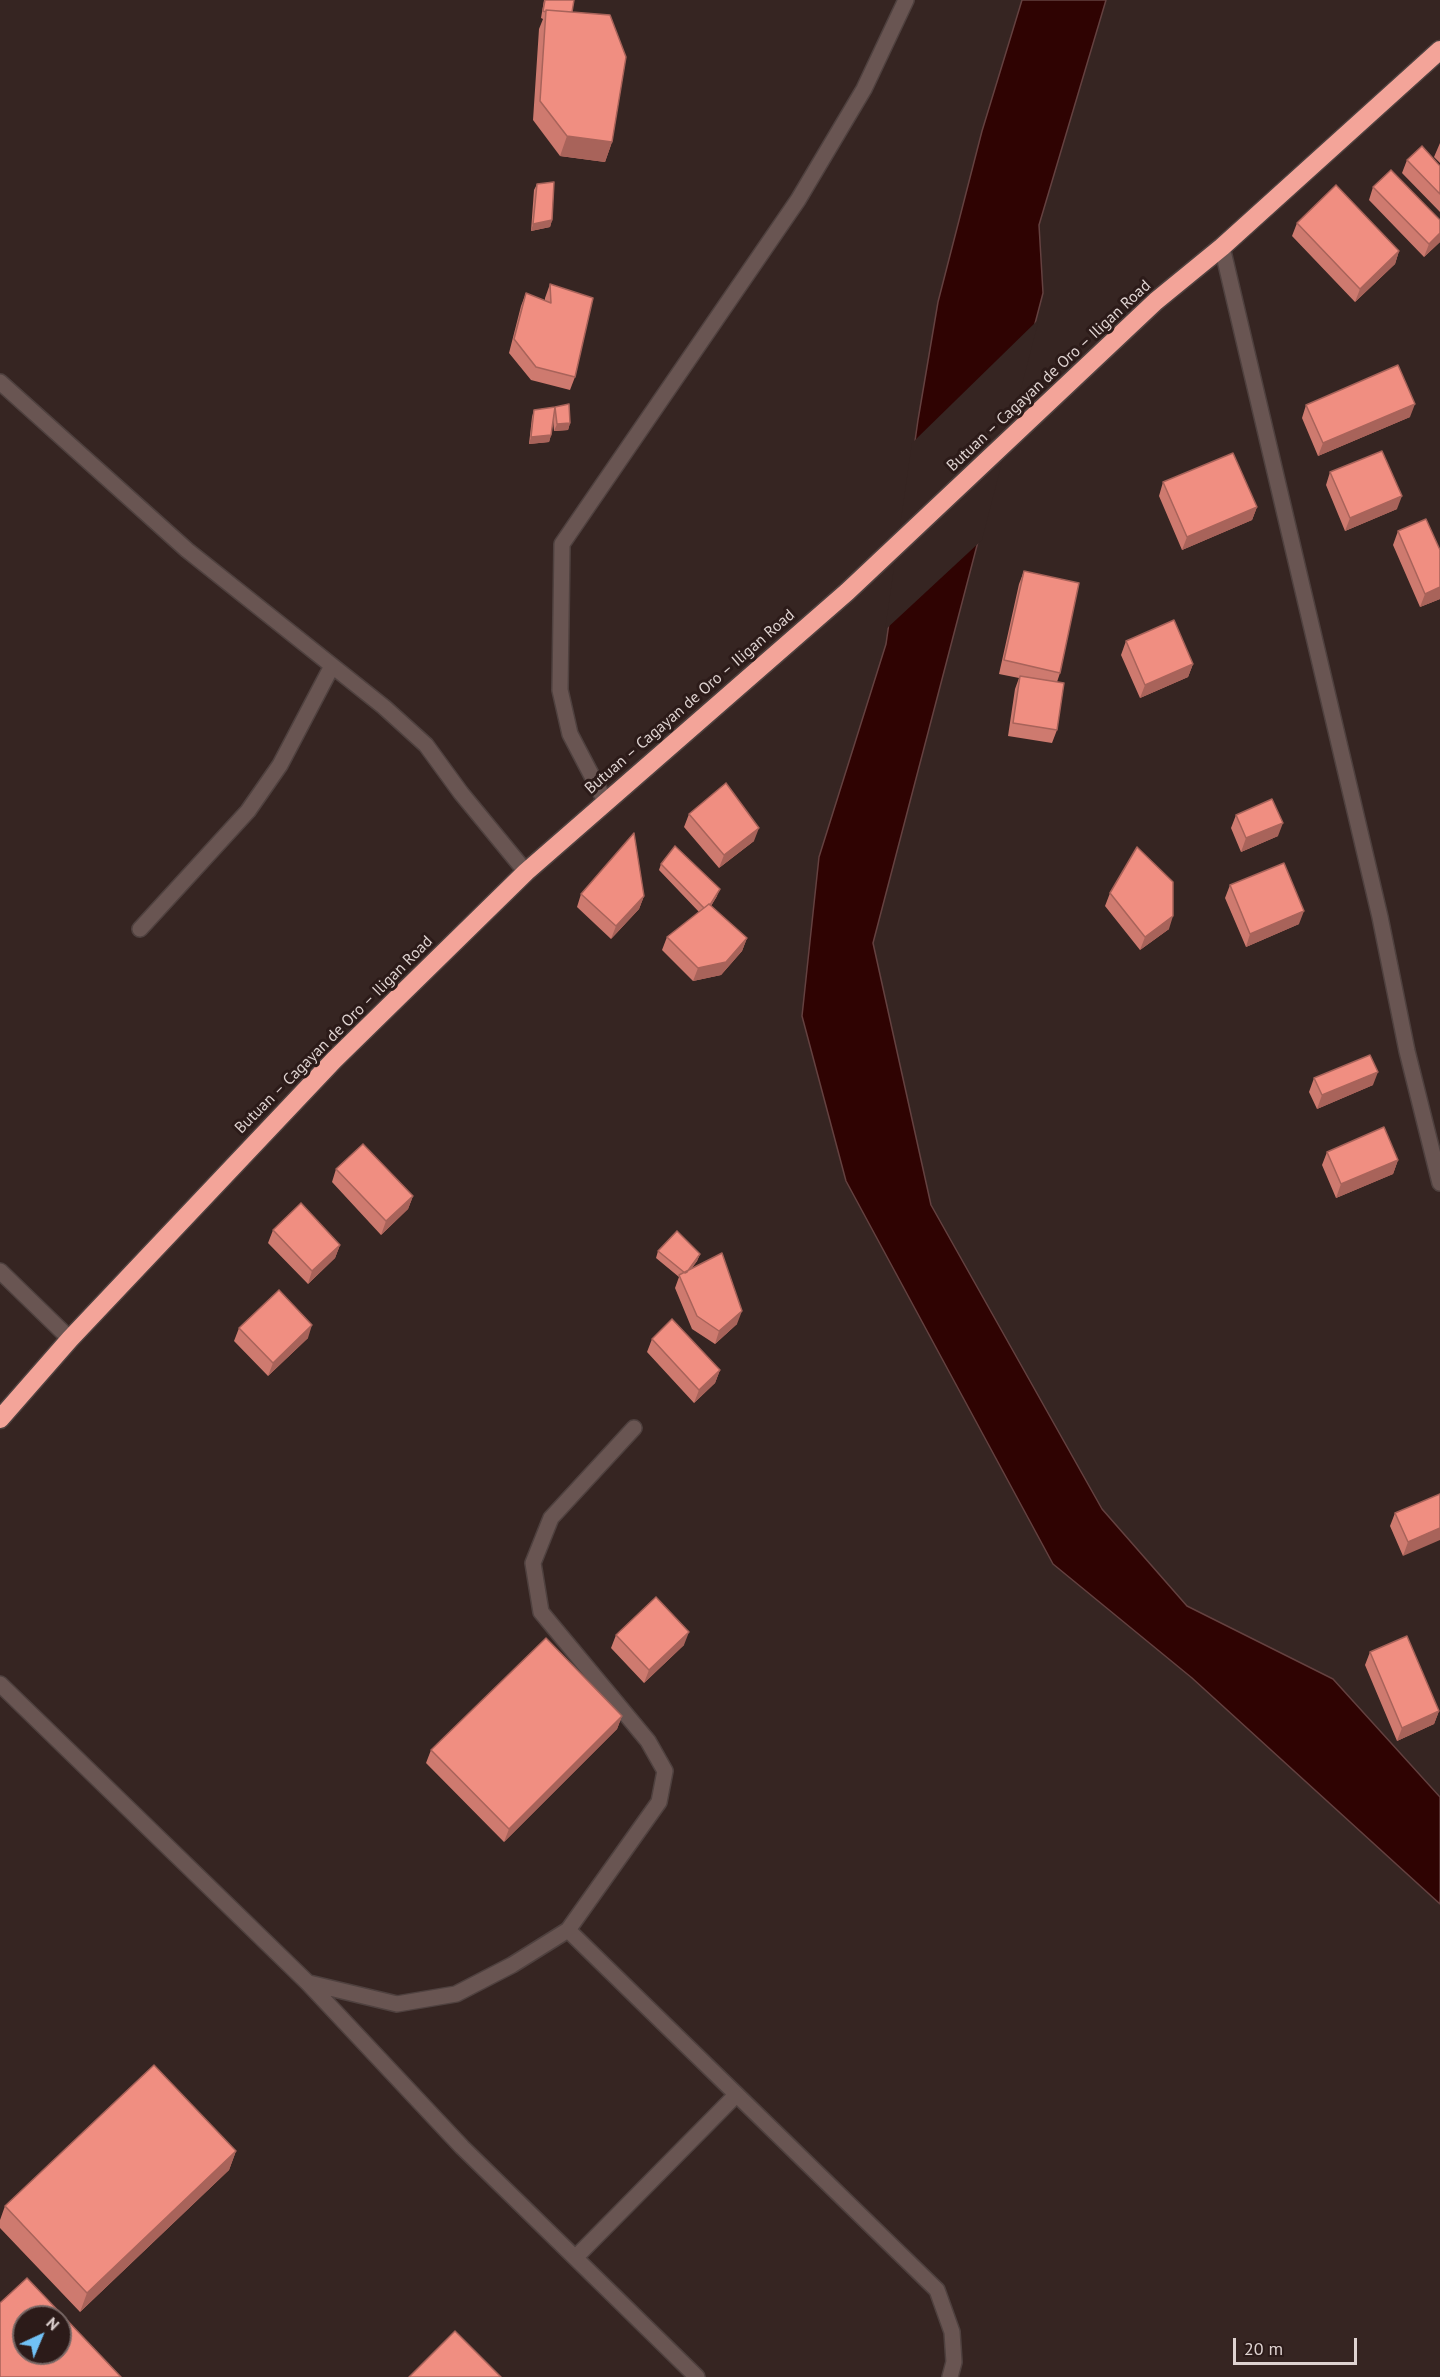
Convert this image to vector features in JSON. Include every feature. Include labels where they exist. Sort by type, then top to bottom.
[{"type":"highway","name":"Butuan – Cagayan de Oro – Iligan Road","points":[[0,1419],[70,1339],[334,1060],[526,872],[847,592],[1156,301],[1222,247],[1440,50]]},
{"type":"street","points":[[605,801],[570,734],[560,690],[562,544],[798,200],[864,89],[906,0]]},
{"type":"street","points":[[1222,247],[1380,917],[1407,1051],[1440,1183]]},
{"type":"street","points":[[0,382],[187,550],[384,707],[426,745],[526,872]]},
{"type":"street","points":[[140,929],[248,811],[280,765],[332,666]]},
{"type":"street","points":[[0,1271],[70,1339]]},
{"type":"street","points":[[308,1983],[397,2004],[456,1995],[512,1965],[568,1930],[658,1802],[665,1772],[648,1742],[541,1612],[533,1563],[551,1518],[634,1428]]},
{"type":"street","points":[[0,1684],[308,1983],[462,2147],[697,2377]]},
{"type":"street","points":[[568,1930],[937,2290],[952,2332],[954,2362],[950,2377]]},
{"type":"street","points":[[576,2258],[736,2094]]},
{"type":"shaded area","points":[[1022,0],[1106,0],[1039,225],[1043,293],[873,943],[931,1205],[1102,1509],[1187,1606],[1333,1679],[1440,1797],[1440,1904],[1192,1678],[1053,1564],[846,1181],[802,1016],[819,857],[886,644],[918,420],[938,302],[982,131]]},
{"type":"pier","points":[[1039,319],[982,540],[885,630],[912,443]]},
{"type":"building","points":[[545,0],[574,0],[572,12],[543,11]]},
{"type":"building","points":[[546,10],[610,15],[626,57],[612,142],[567,136],[540,101]]},
{"type":"building","points":[[1422,146],[1440,166],[1440,194],[1407,160]]},
{"type":"building","points":[[1391,170],[1440,220],[1440,233],[1429,244],[1373,187]]},
{"type":"building","points":[[554,182],[552,220],[533,224],[537,184]]},
{"type":"building","points":[[1336,185],[1399,251],[1360,289],[1297,223]]},
{"type":"building","points":[[550,284],[593,298],[575,377],[536,367],[514,339],[526,293],[551,303]]},
{"type":"building","points":[[1398,365],[1415,404],[1323,443],[1306,405]]},
{"type":"building","points":[[569,404],[570,423],[557,424],[555,407]]},
{"type":"building","points":[[555,407],[551,435],[531,437],[534,410]]},
{"type":"building","points":[[1382,451],[1402,496],[1350,518],[1330,472]]},
{"type":"building","points":[[1233,453],[1257,507],[1187,537],[1163,482]]},
{"type":"building","points":[[1426,519],[1440,550],[1440,587],[1425,594],[1398,531]]},
{"type":"building","points":[[1024,571],[1079,583],[1060,673],[1004,660]]},
{"type":"building","points":[[1174,620],[1193,664],[1145,685],[1126,641]]},
{"type":"building","points":[[1020,676],[1064,683],[1057,730],[1013,723]]},
{"type":"building","points":[[726,783],[759,828],[724,855],[689,814]]},
{"type":"building","points":[[1272,799],[1283,823],[1246,838],[1236,815]]},
{"type":"building","points":[[634,833],[644,896],[616,926],[581,894]]},
{"type":"building","points":[[675,846],[720,889],[710,905],[704,908],[661,864]]},
{"type":"building","points":[[1137,847],[1173,882],[1173,916],[1145,937],[1110,893]]},
{"type":"building","points":[[1284,863],[1304,911],[1250,934],[1230,885]]},
{"type":"building","points":[[709,904],[747,938],[726,962],[698,968],[667,937]]},
{"type":"building","points":[[1370,1055],[1378,1072],[1322,1095],[1314,1078]]},
{"type":"building","points":[[1384,1127],[1398,1160],[1341,1184],[1327,1152]]},
{"type":"building","points":[[363,1144],[413,1196],[386,1221],[336,1169]]},
{"type":"building","points":[[301,1203],[340,1245],[312,1271],[273,1230]]},
{"type":"building","points":[[677,1231],[700,1254],[685,1273],[658,1251]]},
{"type":"building","points":[[722,1253],[742,1311],[719,1331],[697,1316],[679,1275]]},
{"type":"building","points":[[279,1290],[312,1325],[273,1363],[239,1328]]},
{"type":"building","points":[[672,1319],[720,1370],[699,1390],[652,1339]]},
{"type":"building","points":[[1440,1494],[1440,1528],[1408,1542],[1395,1513]]},
{"type":"building","points":[[656,1597],[689,1632],[649,1670],[616,1635]]},
{"type":"building","points":[[1407,1636],[1439,1711],[1402,1728],[1370,1652]]},
{"type":"building","points":[[546,1638],[622,1716],[509,1829],[431,1750]]},
{"type":"building","points":[[154,2065],[236,2151],[87,2293],[5,2206]]},
{"type":"building","points":[[27,2278],[53,2305],[12,2305],[12,2365],[72,2365],[72,2325],[121,2377],[0,2377],[0,2303]]},
{"type":"building","points":[[455,2331],[501,2377],[409,2377]]}]
